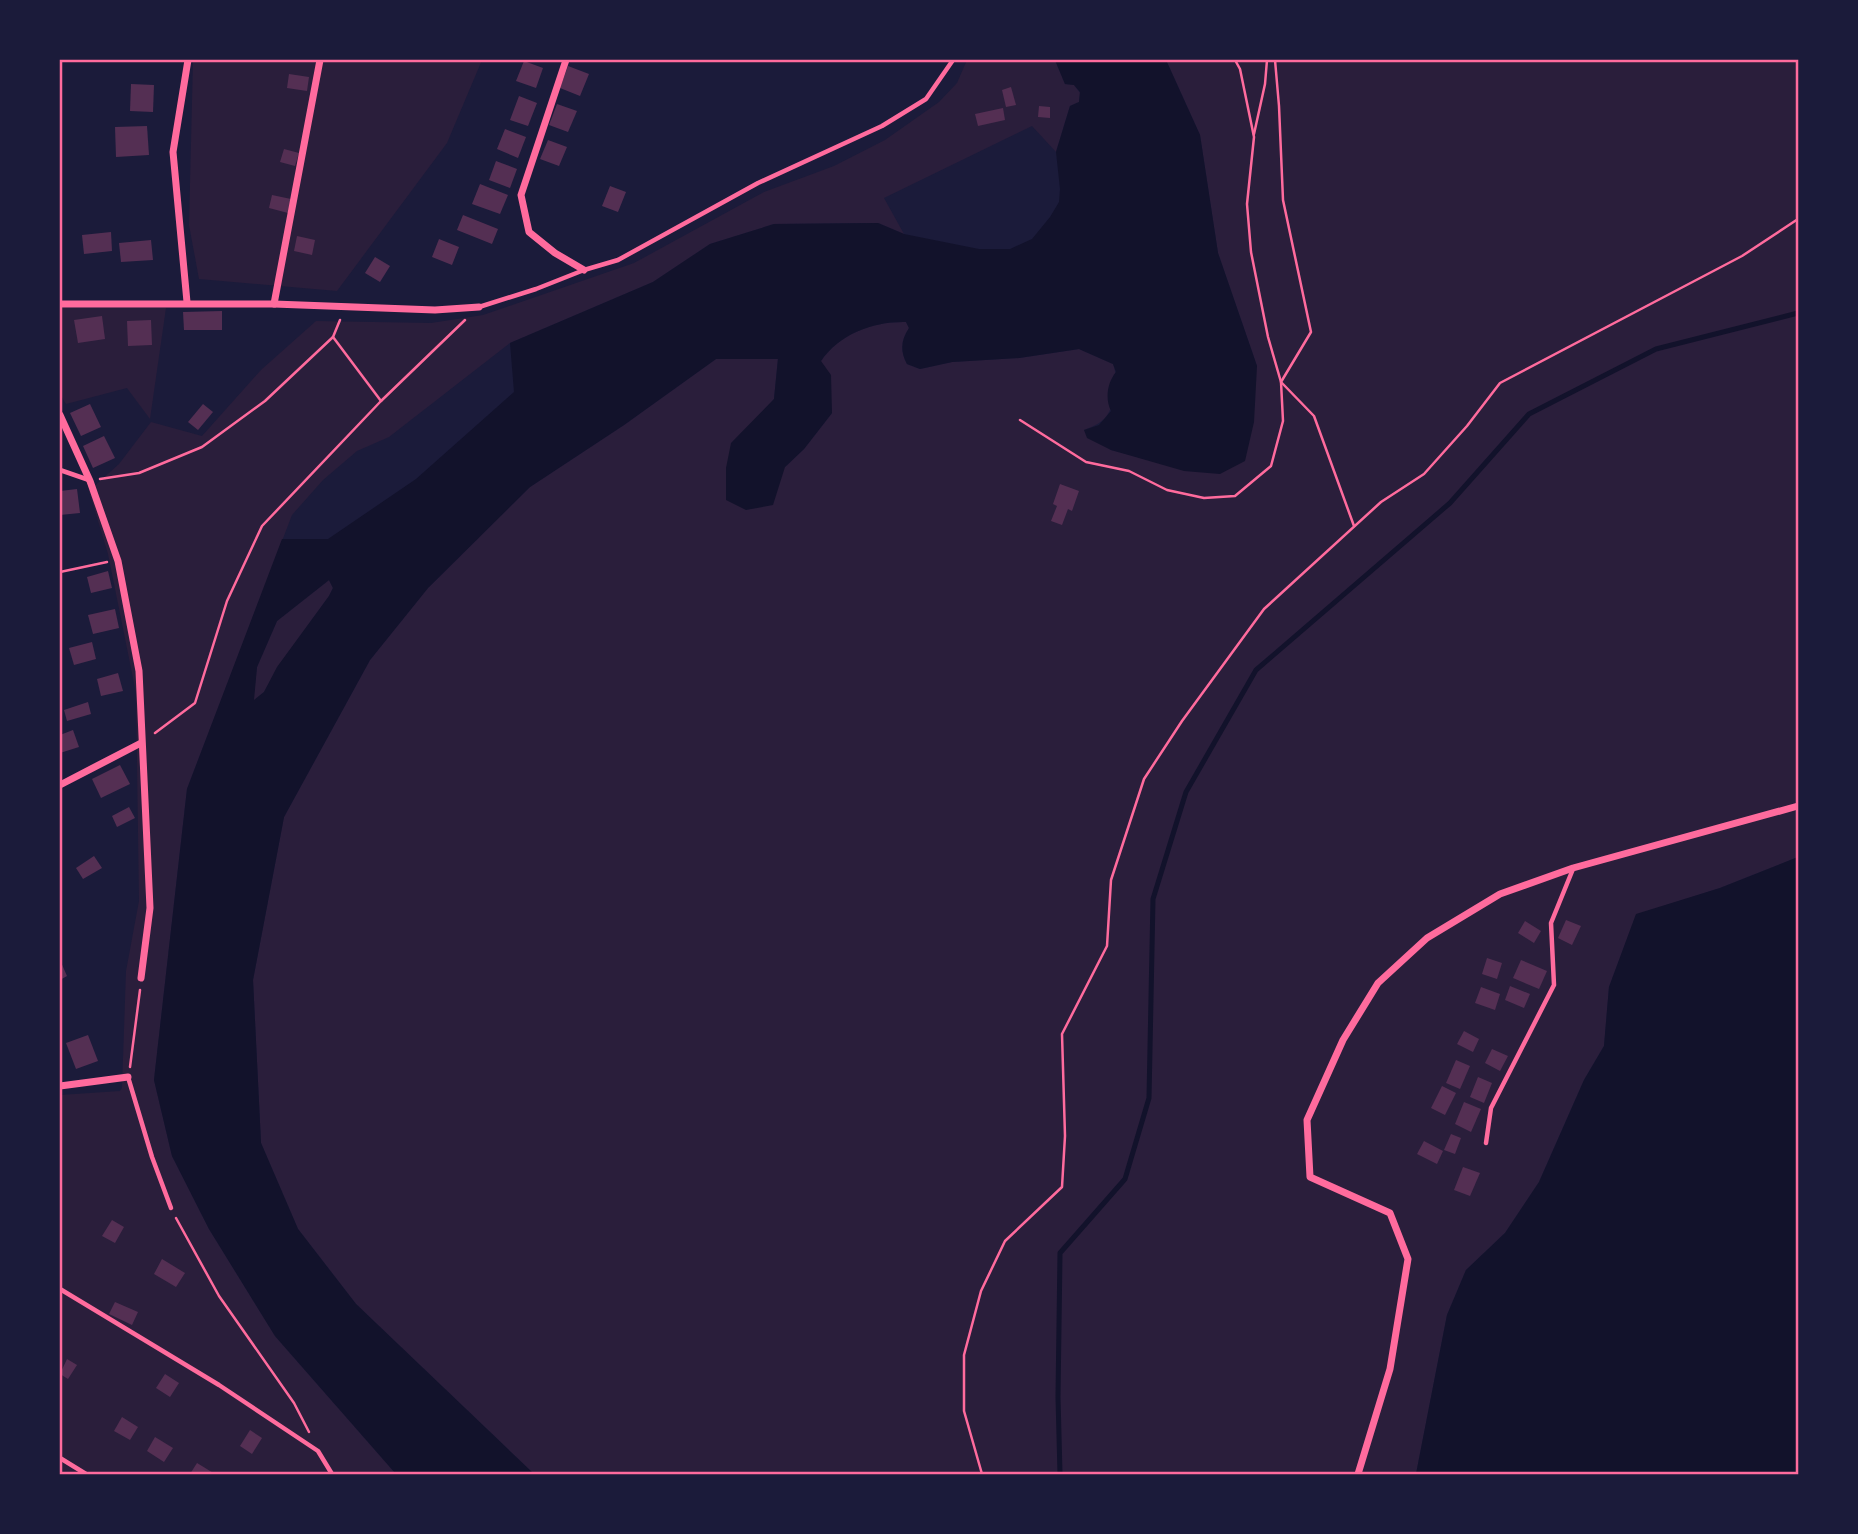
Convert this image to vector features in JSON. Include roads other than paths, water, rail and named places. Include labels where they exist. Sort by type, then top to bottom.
[{"type":"street","points":[[187,60],[173,152],[187,302]]},
{"type":"street","points":[[274,304],[320,60]]},
{"type":"street","points":[[566,60],[521,195],[529,232],[555,253],[584,270]]},
{"type":"street","points":[[60,304],[187,302],[435,310],[479,307]]},
{"type":"street","points":[[60,415],[90,481],[118,561],[139,671],[150,908],[141,978]]},
{"type":"street","points":[[60,785],[141,743]]},
{"type":"street","points":[[1358,1475],[1390,1369],[1408,1259],[1390,1213],[1310,1177],[1307,1120],[1343,1040],[1378,983],[1427,938],[1500,894],[1573,868],[1798,806]]},
{"type":"street","points":[[60,1086],[128,1077]]},
{"type":"lane","points":[[479,307],[618,260],[758,183],[882,126],[926,99],[953,60]]},
{"type":"lane","points":[[60,470],[90,481]]},
{"type":"lane","points":[[1486,1143],[1491,1108],[1554,985],[1550,923],[1573,868]]},
{"type":"lane","points":[[128,1077],[152,1157],[171,1208]]},
{"type":"lane","points":[[60,1289],[219,1385],[318,1451],[332,1475]]},
{"type":"lane","points":[[60,1458],[86,1475]]},
{"type":"waterway","points":[[1060,1474],[1060,1253],[1125,1179],[1149,1098],[1153,899],[1186,792],[1256,670],[1450,503],[1529,414],[1656,349],[1798,313]]}]
